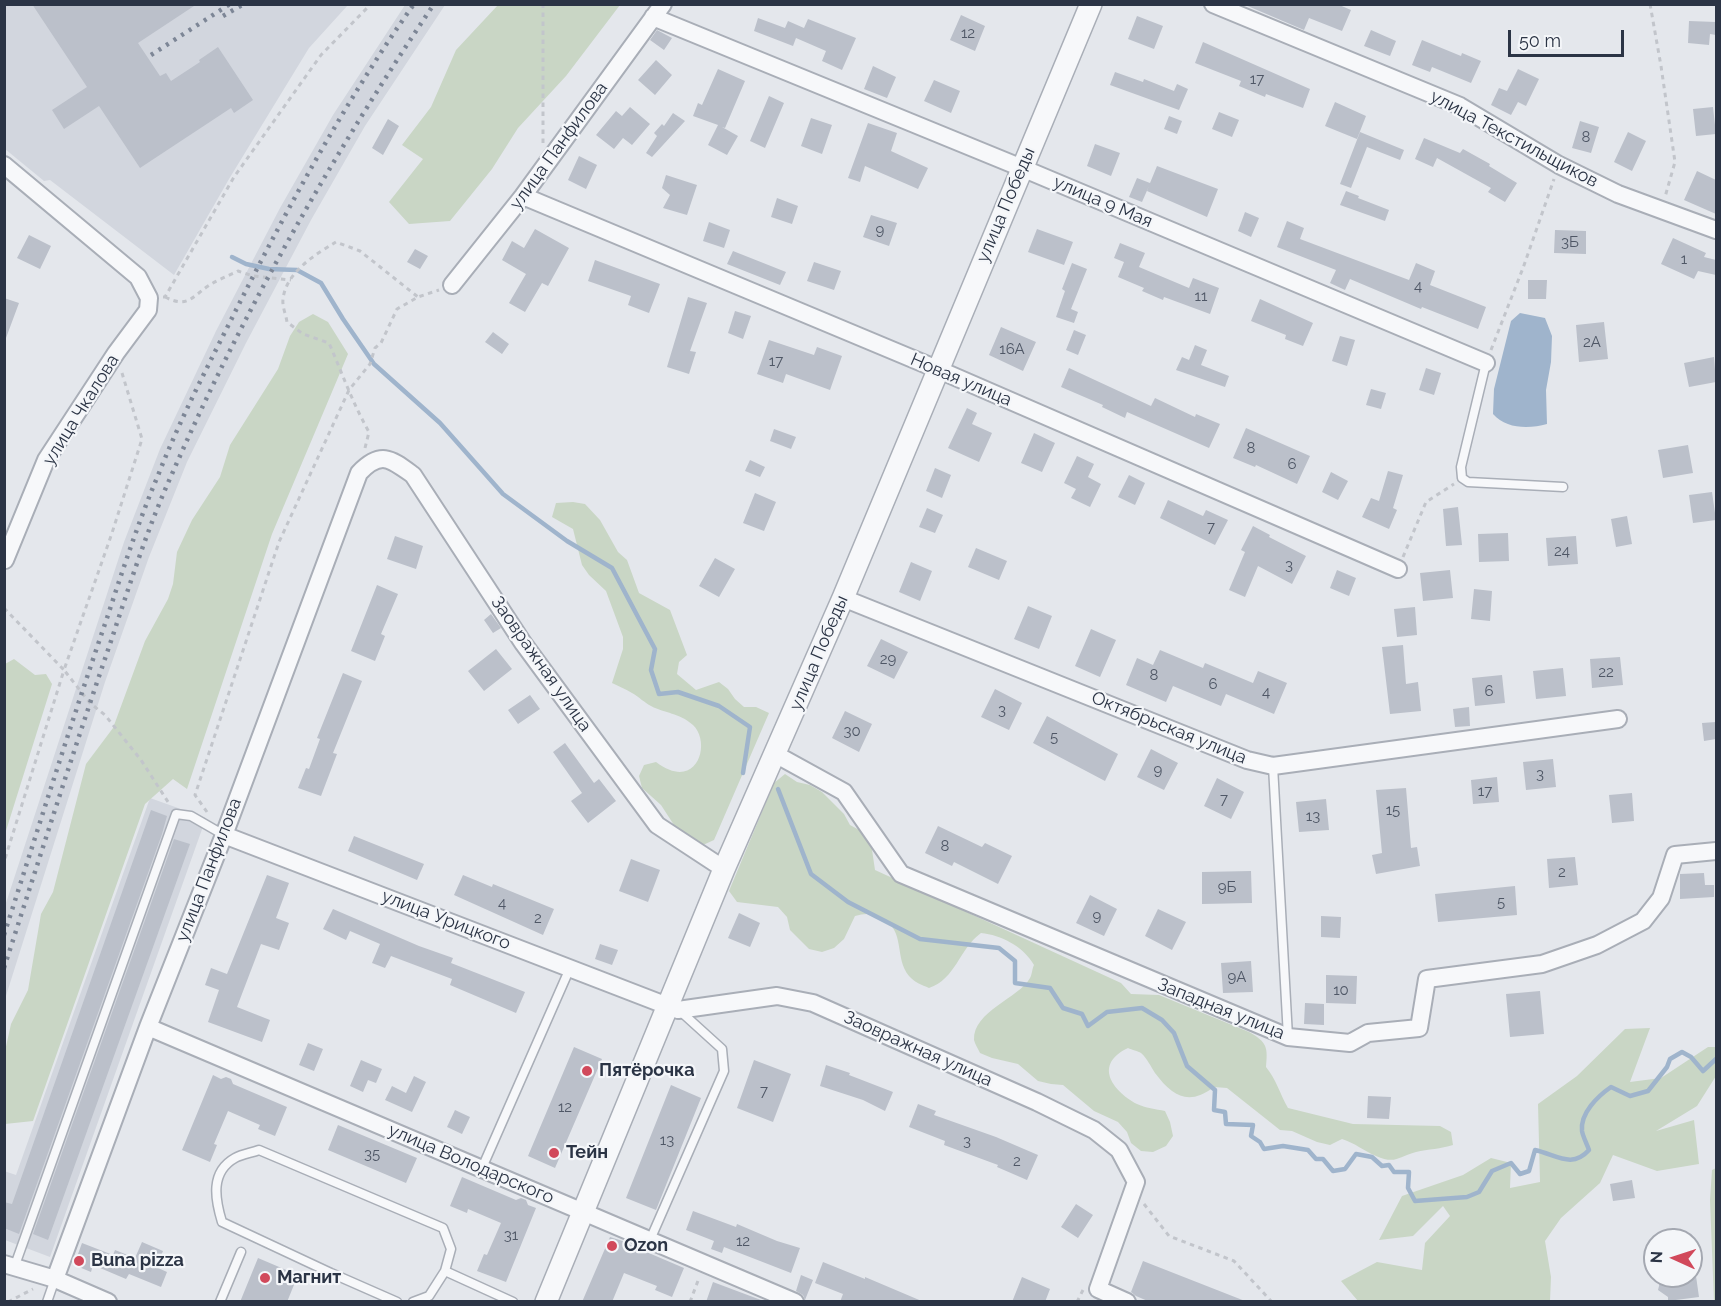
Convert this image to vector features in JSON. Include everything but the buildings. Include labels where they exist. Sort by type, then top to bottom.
[{"type":"street","name":"улица Победы","points":[[546,1302],[673,1008],[724,869],[843,598],[1091,4]]},
{"type":"street","name":"улица Текстильщиков","points":[[1213,4],[1460,106],[1559,165],[1618,194],[1716,230]]},
{"type":"street","name":"улица Панфилова","points":[[452,285],[523,196],[658,11]]},
{"type":"street","name":"улица 9 Мая","points":[[658,11],[1022,168],[1486,363]]},
{"type":"street","points":[[4,165],[138,277],[157,297]]},
{"type":"street","name":"Новая улица","points":[[523,196],[937,369],[1398,569]]},
{"type":"street","name":"улица Чкалова","points":[[5,560],[46,460],[116,353],[157,297]]},
{"type":"street","name":"Заовражная улица","points":[[368,463],[380,458],[393,461],[413,475],[524,643],[657,825],[724,869]]},
{"type":"street","name":"улица Панфилова","points":[[55,1279],[148,1027],[224,835],[359,473],[368,463]]},
{"type":"street","name":"Октябрьская улица","points":[[843,598],[1246,760],[1273,766],[1618,719]]},
{"type":"street","name":"Западная улица","points":[[775,754],[844,792],[901,874],[1288,1037],[1350,1043],[1368,1033],[1419,1028],[1427,979],[1542,963],[1597,945],[1643,921],[1661,898],[1675,855],[1716,851]]},
{"type":"street","name":"улица Урицкого","points":[[224,835],[673,1008]]},
{"type":"street","name":"Заовражная улица","points":[[673,1008],[777,996],[813,1003],[1037,1102],[1094,1130],[1119,1150],[1134,1187]]},
{"type":"street","name":"улица Володарского","points":[[148,1027],[795,1302]]},
{"type":"street","points":[[1127,1302],[1098,1289],[1134,1187]]},
{"type":"street","points":[[9,1266],[55,1279],[108,1302]]},
{"type":"lane","points":[[1486,363],[1461,467],[1462,478],[1468,482],[1563,487]]},
{"type":"lane","points":[[1273,766],[1288,1037]]},
{"type":"lane","points":[[9,1266],[176,814],[191,816],[224,835]]},
{"type":"lane","points":[[482,1168],[570,968]]},
{"type":"lane","points":[[650,1240],[723,1071],[722,1049],[673,1008]]},
{"type":"lane","points":[[397,1302],[222,1222],[215,1200],[219,1173],[235,1158],[258,1150],[443,1228],[452,1250],[446,1271],[429,1296],[414,1302]]},
{"type":"lane","points":[[220,1302],[241,1252]]},
{"type":"lane","points":[[446,1271],[513,1302]]},
{"type":"lane","points":[[47,1302],[55,1279]]},
{"type":"path","points":[[291,280],[253,276],[238,271],[208,286],[192,300],[175,302],[157,297],[234,177],[321,55],[371,4]]},
{"type":"path","points":[[543,4],[543,169]]},
{"type":"path","points":[[1650,4],[1675,162],[1661,210]]},
{"type":"path","points":[[1486,363],[1523,268],[1559,165]]},
{"type":"path","points":[[368,463],[363,454],[369,432],[353,404],[329,342],[303,334],[287,322],[283,299],[291,280],[310,258],[336,242],[360,251],[418,297]]},
{"type":"path","points":[[224,835],[195,795],[279,542],[349,390],[370,364],[375,348],[381,343],[397,309],[418,297],[452,285]]},
{"type":"path","points":[[4,862],[64,670],[142,439],[116,353]]},
{"type":"path","points":[[1398,569],[1426,502],[1462,478]]},
{"type":"path","points":[[4,608],[64,670],[90,703],[105,715],[141,760],[176,814]]},
{"type":"path","points":[[1134,1187],[1169,1236],[1234,1261],[1272,1302]]},
{"type":"path","points":[[690,1302],[705,1263]]},
{"type":"shaded area","points":[[4,5],[348,5],[309,48],[174,275],[50,180],[44,181],[5,149]]},
{"type":"shaded area","points":[[405,5],[445,5],[365,126],[311,220],[187,462],[149,557],[105,682],[5,999],[5,906],[124,542],[160,449],[216,331],[280,208],[333,115]]},
{"type":"shaded area","points":[[150,798],[206,818],[50,1257],[5,1240],[4,1171],[16,1175]]},
{"type":"green space","points":[[498,5],[620,5],[566,76],[518,128],[492,169],[450,221],[409,224],[389,202],[423,159],[402,145],[431,107],[456,50]]},
{"type":"green space","points":[[313,314],[328,322],[348,354],[272,534],[187,789],[173,779],[145,804],[33,1121],[5,1124],[5,1051],[11,1024],[28,990],[41,914],[53,892],[86,764],[113,728],[145,641],[168,599],[173,584],[177,552],[192,520],[220,477],[230,445],[278,369],[290,336],[299,322]]},
{"type":"green space","points":[[556,503],[585,504],[600,520],[618,552],[627,560],[639,593],[670,610],[687,655],[679,662],[677,674],[696,690],[719,682],[744,707],[756,707],[769,713],[714,840],[703,845],[674,825],[661,805],[642,788],[639,776],[644,765],[656,762],[670,770],[682,772],[691,769],[700,753],[699,733],[688,721],[651,706],[612,683],[623,649],[623,637],[606,591],[582,565],[573,529],[552,517]]},
{"type":"green space","points":[[14,659],[35,675],[46,674],[52,684],[5,834],[5,664]]},
{"type":"green space","points":[[785,774],[797,782],[810,785],[822,792],[844,814],[850,825],[861,831],[871,843],[875,870],[1121,983],[1131,994],[1159,995],[1249,1032],[1263,1042],[1267,1054],[1266,1067],[1288,1108],[1353,1124],[1440,1126],[1451,1132],[1453,1145],[1388,1160],[1342,1139],[1330,1145],[1317,1142],[1292,1131],[1280,1130],[1227,1088],[1214,1087],[1205,1093],[1189,1097],[1175,1093],[1155,1073],[1140,1052],[1128,1048],[1111,1062],[1110,1077],[1120,1092],[1137,1104],[1165,1111],[1173,1136],[1166,1146],[1153,1152],[1141,1151],[1131,1143],[1127,1132],[1118,1122],[1094,1111],[1063,1085],[1038,1081],[1018,1064],[980,1053],[974,1040],[981,1021],[1030,978],[1034,965],[1018,947],[996,936],[981,933],[967,947],[952,971],[938,984],[929,988],[909,976],[902,961],[894,930],[889,923],[878,916],[862,914],[855,916],[844,939],[834,948],[822,952],[809,949],[790,930],[787,917],[778,907],[737,902],[729,891],[774,783]]},
{"type":"green space","points":[[1650,1028],[1630,1082],[1661,1078],[1708,1047],[1716,1047],[1716,1076],[1697,1106],[1656,1131],[1694,1120],[1699,1164],[1657,1171],[1613,1155],[1600,1183],[1561,1218],[1545,1241],[1551,1277],[1550,1301],[1358,1301],[1341,1281],[1377,1262],[1422,1270],[1425,1243],[1450,1216],[1443,1206],[1413,1236],[1379,1240],[1402,1196],[1463,1175],[1491,1158],[1511,1163],[1510,1188],[1540,1182],[1538,1104],[1577,1076],[1625,1029]]},
{"type":"green space","points":[[1716,1168],[1716,1301],[1714,1302],[1710,1200],[1712,1170]]},
{"type":"water","points":[[1520,313],[1545,318],[1552,336],[1551,362],[1546,390],[1547,424],[1540,426],[1518,427],[1504,423],[1493,414],[1494,389],[1511,321]]},
{"type":"waterway","points":[[232,257],[246,264],[269,269],[297,270],[321,283],[374,364],[440,423],[503,494],[567,541],[612,568],[655,649],[651,670],[659,694],[678,692],[719,706],[750,727],[743,773]]},
{"type":"waterway","points":[[778,789],[811,874],[848,902],[920,939],[999,948],[1015,961],[1015,983],[1050,988],[1063,1008],[1082,1014],[1088,1026],[1107,1012],[1142,1008],[1162,1020],[1174,1033],[1187,1066],[1215,1090],[1214,1110],[1225,1112],[1226,1124],[1253,1125],[1251,1136],[1260,1142],[1264,1149],[1283,1146],[1308,1150],[1316,1159],[1323,1159],[1333,1171],[1345,1169],[1356,1154],[1372,1157],[1382,1166],[1389,1165],[1394,1172],[1409,1172],[1408,1188],[1415,1201],[1467,1197],[1479,1192],[1492,1171],[1511,1163],[1520,1174],[1529,1171],[1535,1150],[1570,1160],[1583,1156],[1589,1150],[1582,1131],[1584,1118],[1596,1100],[1611,1087],[1630,1096],[1648,1091],[1667,1067],[1670,1059],[1682,1052],[1691,1057],[1703,1071],[1716,1059]]},
{"type":"railway","points":[[151,55],[230,4]]},
{"type":"railway","points":[[223,16],[244,4]]},
{"type":"railway","points":[[4,935],[125,563],[177,432],[236,310],[298,192],[342,115],[414,4]]},
{"type":"railway","points":[[4,968],[131,580],[172,474],[229,352],[292,233],[361,117],[434,4]]},
{"type":"place","name":"Пятёрочка","points":[[587,1071]]},
{"type":"place","name":"Тейн","points":[[554,1153]]},
{"type":"place","name":"Ozon","points":[[612,1246]]},
{"type":"place","name":"Buna pizza","points":[[79,1261]]},
{"type":"place","name":"Магнит","points":[[265,1278]]}]
